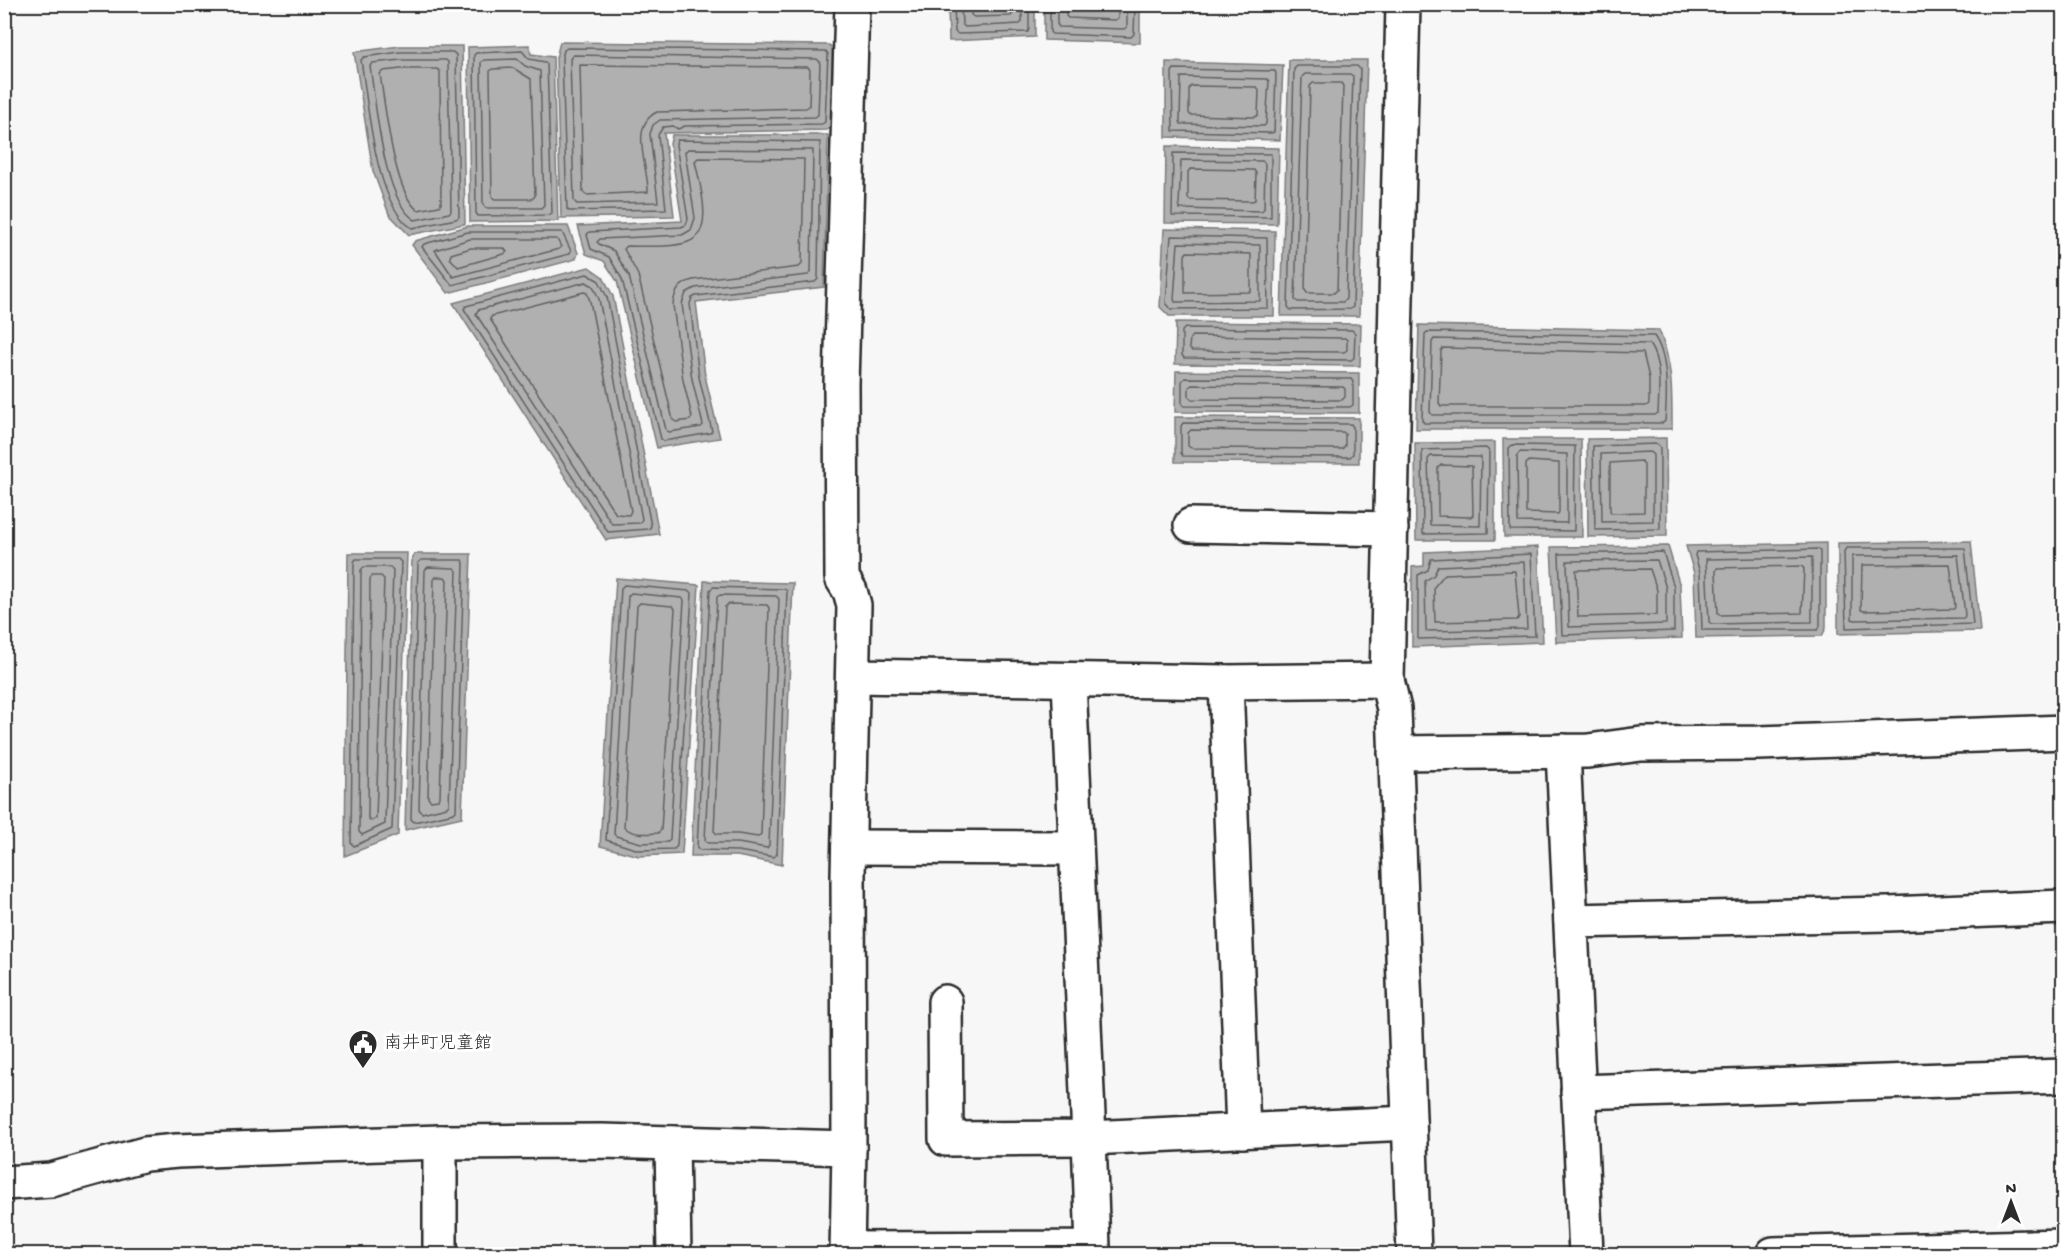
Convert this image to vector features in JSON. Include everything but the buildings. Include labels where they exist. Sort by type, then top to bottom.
[{"type":"street","points":[[852,4],[842,360],[842,578],[850,591],[854,605],[849,847],[847,1252],[1093,1248],[1069,681]]},
{"type":"street","points":[[1403,4],[1387,680],[1394,709],[1414,1254]]},
{"type":"street","points":[[1191,525],[1391,529]]},
{"type":"street","points":[[853,676],[1069,681],[1387,680]]},
{"type":"street","points":[[1226,682],[1243,1131]]},
{"type":"street","points":[[1395,753],[1588,751],[1641,744],[1759,743],[2064,732]]},
{"type":"street","points":[[1563,751],[1586,1254]]},
{"type":"street","points":[[849,847],[1076,848]]},
{"type":"street","points":[[1570,921],[1888,914],[2064,907]]},
{"type":"street","points":[[945,1002],[946,1139],[1089,1138],[1409,1123]]},
{"type":"street","points":[[1578,1092],[2064,1076]]},
{"type":"street","points":[[4,1183],[51,1180],[145,1154],[440,1142],[602,1141],[849,1148]]},
{"type":"street","points":[[440,1142],[440,1254]]},
{"type":"street","points":[[672,1143],[674,1254]]},
{"type":"street","points":[[1773,1254],[2064,1246]]},
{"type":"water","points":[[948,5],[1035,5],[1035,37],[949,41]]},
{"type":"water","points":[[1044,5],[1140,5],[1140,43],[1044,40]]},
{"type":"water","points":[[560,42],[829,45],[834,49],[831,127],[827,130],[664,133],[674,216],[561,218],[556,58]]},
{"type":"water","points":[[529,45],[531,54],[553,57],[558,221],[470,222],[468,47]]},
{"type":"water","points":[[400,46],[462,46],[465,224],[409,235],[389,214],[373,171],[354,52]]},
{"type":"water","points":[[1289,60],[1367,60],[1359,316],[1281,316]]},
{"type":"water","points":[[1166,62],[1283,65],[1280,140],[1166,137]]},
{"type":"water","points":[[672,135],[828,135],[824,287],[696,302],[705,376],[720,438],[657,448],[617,281],[604,261],[586,254],[578,226],[682,221],[670,144]]},
{"type":"water","points":[[1166,146],[1279,148],[1277,224],[1165,223]]},
{"type":"water","points":[[468,226],[568,226],[578,253],[576,259],[448,293],[412,245],[415,241]]},
{"type":"water","points":[[1164,229],[1275,231],[1274,316],[1169,316],[1160,307]]},
{"type":"water","points":[[589,267],[603,277],[613,296],[659,534],[606,540],[453,303]]},
{"type":"water","points":[[1176,322],[1361,324],[1360,366],[1175,364]]},
{"type":"water","points":[[1419,325],[1659,330],[1669,367],[1672,391],[1672,429],[1416,429]]},
{"type":"water","points":[[1176,371],[1359,373],[1359,413],[1175,412]]},
{"type":"water","points":[[1175,417],[1359,418],[1359,463],[1175,462]]},
{"type":"water","points":[[1666,438],[1667,536],[1588,537],[1587,439]]},
{"type":"water","points":[[1503,439],[1581,439],[1582,537],[1504,537]]},
{"type":"water","points":[[1495,442],[1495,540],[1416,540],[1415,443]]},
{"type":"water","points":[[1971,541],[1980,631],[1838,634],[1838,543]]},
{"type":"water","points":[[1826,543],[1826,628],[1822,636],[1696,638],[1694,573],[1686,546]]},
{"type":"water","points":[[1668,546],[1680,586],[1682,638],[1556,642],[1551,547]]},
{"type":"water","points":[[1538,547],[1543,642],[1412,647],[1412,567],[1424,566],[1424,552]]},
{"type":"water","points":[[348,553],[407,553],[398,835],[345,856]]},
{"type":"water","points":[[415,554],[471,554],[462,817],[405,830],[412,558]]},
{"type":"water","points":[[616,578],[699,585],[682,854],[639,856],[600,846]]},
{"type":"water","points":[[704,581],[793,583],[782,865],[737,856],[691,856]]},
{"type":"place","name":"南井町児童館","points":[[363,1070]]}]
